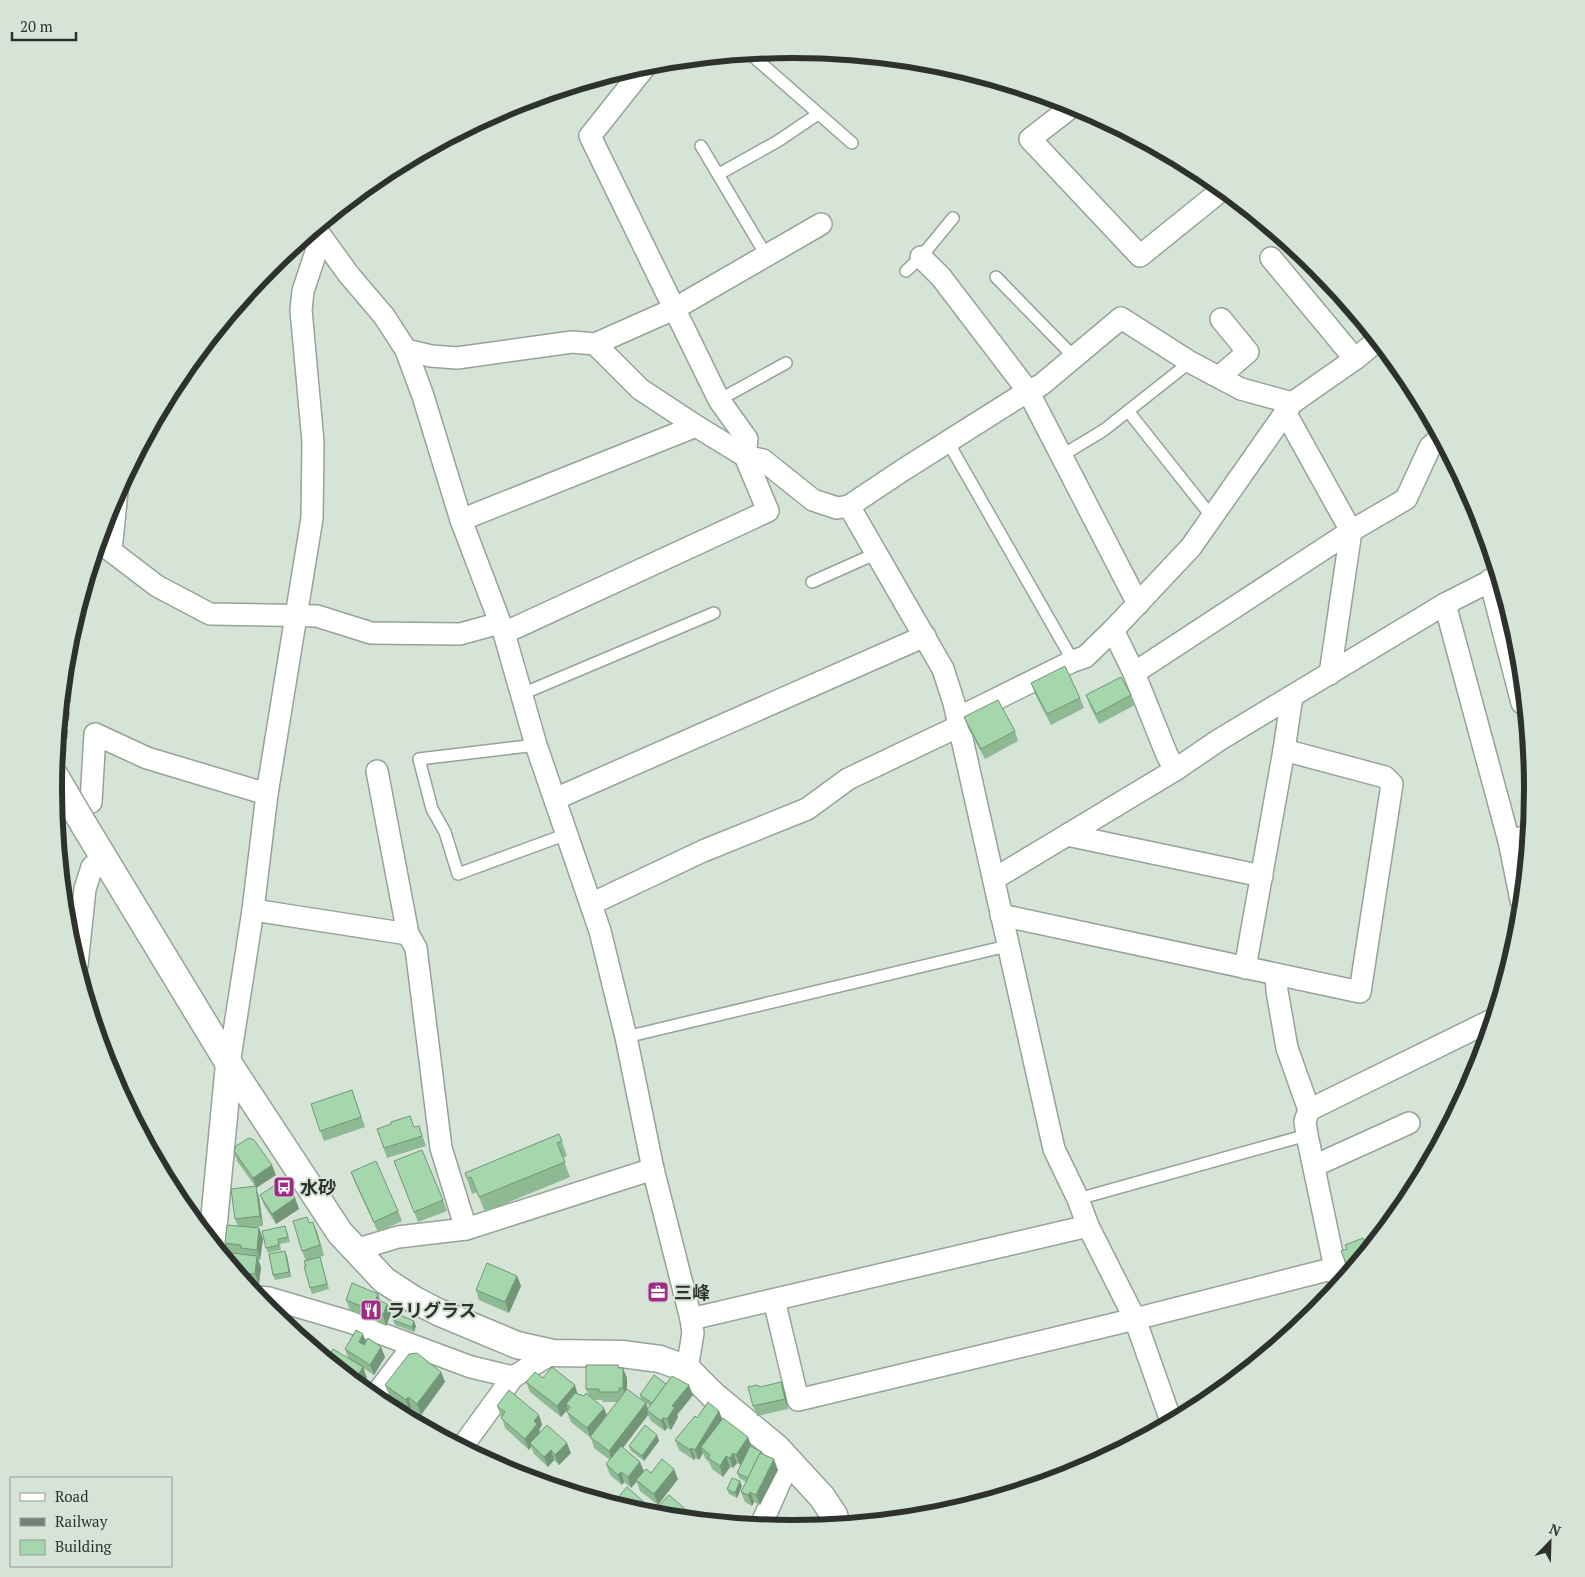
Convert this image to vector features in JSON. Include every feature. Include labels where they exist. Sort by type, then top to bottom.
[{"type":"street","points":[[115,514],[112,551],[158,586],[210,614],[317,616],[372,633],[460,634],[502,628],[768,511],[745,456],[747,439],[719,400],[590,136],[639,74]]},
{"type":"street","points":[[1066,111],[1030,139],[1140,256],[1217,194]]},
{"type":"street","points":[[406,350],[431,356],[457,358],[572,342],[595,344],[674,309],[821,224]]},
{"type":"street","points":[[213,1234],[229,1064],[253,910],[267,794],[312,518],[313,442],[301,310],[303,291],[318,233]]},
{"type":"street","points":[[319,233],[384,316],[406,350],[423,396],[461,520],[502,628],[536,745],[600,932],[626,1037],[653,1169],[694,1334],[687,1369]]},
{"type":"street","points":[[1271,258],[1355,359]]},
{"type":"street","points":[[913,264],[941,277],[1028,391],[1138,604]]},
{"type":"street","points":[[595,344],[640,389],[745,456],[763,460],[813,500],[837,508],[849,506],[1028,391],[1041,385],[1121,318],[1219,378],[1288,408],[1351,530],[1330,674]]},
{"type":"street","points":[[1219,378],[1248,352],[1221,318]]},
{"type":"street","points":[[591,904],[703,851],[808,809],[848,779],[953,729],[970,712],[1073,661],[1085,657],[1191,547],[1288,408],[1373,344]]},
{"type":"street","points":[[461,520],[696,426]]},
{"type":"street","points":[[1134,673],[1351,530],[1406,499],[1430,447],[1436,442]]},
{"type":"street","points":[[849,506],[943,669],[954,703],[1054,1149],[1078,1198],[1088,1226],[1135,1319],[1169,1415]]},
{"type":"street","points":[[994,879],[1175,770],[1219,740],[1445,604],[1493,580]]},
{"type":"street","points":[[1497,593],[1507,636]]},
{"type":"street","points":[[1445,604],[1518,839],[1519,863]]},
{"type":"street","points":[[1113,630],[1134,673],[1175,770]]},
{"type":"street","points":[[555,798],[925,636]]},
{"type":"street","points":[[1245,968],[1292,696]]},
{"type":"street","points":[[80,817],[91,802],[95,734],[148,758],[267,794]]},
{"type":"street","points":[[1001,915],[1360,992],[1392,784],[1384,777],[1284,750]]},
{"type":"street","points":[[377,771],[408,934],[416,948],[440,1148],[466,1229]]},
{"type":"street","points":[[62,787],[229,1064],[340,1233],[384,1280],[413,1299],[438,1312],[517,1345],[553,1353],[622,1354],[660,1359],[687,1369],[713,1395],[777,1448],[822,1497],[835,1518]]},
{"type":"street","points":[[1066,835],[1262,876]]},
{"type":"street","points":[[79,945],[85,890],[92,867],[104,856]]},
{"type":"street","points":[[253,910],[408,934]]},
{"type":"street","points":[[774,1300],[798,1400],[1135,1319],[1337,1275],[1307,1134],[1305,1121],[1309,1110],[1287,1048],[1277,991],[1276,974]]},
{"type":"street","points":[[1309,1110],[1485,1024]]},
{"type":"street","points":[[1314,1166],[1409,1123]]},
{"type":"street","points":[[355,1250],[398,1237],[466,1229],[653,1169]]},
{"type":"street","points":[[691,1319],[1088,1226]]},
{"type":"street","points":[[270,1298],[350,1322],[412,1347],[471,1367],[513,1376]]},
{"type":"street","points":[[379,1391],[412,1347]]},
{"type":"street","points":[[465,1442],[513,1376],[553,1353]]},
{"type":"street","points":[[764,1519],[789,1462]]},
{"type":"lane","points":[[756,59],[852,143]]},
{"type":"lane","points":[[719,174],[778,141],[818,114]]},
{"type":"lane","points":[[701,146],[766,255]]},
{"type":"lane","points":[[913,264],[953,218]]},
{"type":"lane","points":[[996,277],[1074,357]]},
{"type":"lane","points":[[719,400],[786,362]]},
{"type":"lane","points":[[1061,456],[1104,430],[1190,362]]},
{"type":"lane","points":[[1128,411],[1212,517]]},
{"type":"lane","points":[[948,442],[1073,661]]},
{"type":"lane","points":[[812,582],[876,552]]},
{"type":"lane","points":[[522,694],[714,613]]},
{"type":"lane","points":[[536,745],[419,759],[432,809],[445,832],[458,874],[567,834]]},
{"type":"lane","points":[[626,1037],[1007,946]]},
{"type":"lane","points":[[1078,1198],[1307,1134]]},
{"type":"building","points":[[1065,666],[1080,698],[1047,714],[1031,683]]},
{"type":"building","points":[[1121,677],[1131,695],[1096,714],[1086,695]]},
{"type":"building","points":[[998,700],[1015,731],[981,749],[964,717]]},
{"type":"building","points":[[352,1090],[361,1117],[320,1131],[311,1104]]},
{"type":"building","points":[[410,1116],[414,1127],[419,1126],[422,1136],[384,1148],[377,1129]]},
{"type":"building","points":[[559,1134],[562,1141],[557,1143],[565,1162],[479,1197],[471,1177],[467,1178],[465,1173]]},
{"type":"building","points":[[249,1138],[254,1140],[272,1165],[253,1178],[234,1151],[236,1146]]},
{"type":"building","points":[[422,1150],[443,1200],[414,1212],[394,1161]]},
{"type":"building","points":[[376,1161],[398,1211],[374,1222],[351,1172]]},
{"type":"building","points":[[283,1180],[295,1198],[272,1214],[260,1195]]},
{"type":"building","points":[[256,1186],[260,1216],[235,1219],[231,1189]]},
{"type":"building","points":[[307,1217],[309,1223],[313,1222],[320,1245],[302,1251],[293,1221]]},
{"type":"building","points":[[227,1225],[259,1228],[257,1250],[225,1243]]},
{"type":"building","points":[[285,1226],[288,1237],[278,1239],[279,1245],[266,1248],[262,1231]]},
{"type":"building","points":[[1363,1238],[1365,1242],[1347,1264],[1341,1251],[1347,1249],[1345,1245]]},
{"type":"building","points":[[285,1251],[289,1272],[273,1275],[269,1254]]},
{"type":"building","points":[[229,1253],[257,1256],[255,1274],[246,1273]]},
{"type":"building","points":[[320,1257],[327,1284],[310,1288],[304,1261]]},
{"type":"building","points":[[487,1263],[517,1276],[505,1302],[476,1290]]},
{"type":"building","points":[[352,1283],[378,1294],[376,1299],[387,1304],[383,1315],[346,1300]]},
{"type":"building","points":[[395,1313],[414,1321],[412,1327],[393,1320]]},
{"type":"building","points":[[356,1330],[363,1334],[359,1342],[364,1345],[368,1338],[381,1347],[370,1365],[345,1349]]},
{"type":"building","points":[[333,1349],[363,1367],[358,1376],[330,1354]]},
{"type":"building","points":[[417,1353],[441,1372],[417,1404],[408,1397],[406,1400],[385,1385],[409,1354]]},
{"type":"building","points":[[586,1365],[618,1365],[619,1368],[623,1368],[623,1388],[619,1388],[619,1392],[599,1392],[599,1389],[586,1389]]},
{"type":"building","points":[[552,1367],[575,1385],[557,1406],[526,1382],[535,1372],[543,1378]]},
{"type":"building","points":[[654,1375],[666,1384],[652,1403],[640,1395]]},
{"type":"building","points":[[672,1376],[689,1385],[672,1406],[675,1407],[667,1419],[663,1418],[661,1421],[647,1410]]},
{"type":"building","points":[[781,1382],[785,1399],[753,1406],[748,1387],[757,1385],[760,1387]]},
{"type":"building","points":[[627,1389],[646,1403],[609,1451],[590,1437]]},
{"type":"building","points":[[509,1390],[539,1415],[534,1421],[537,1424],[525,1439],[501,1418],[505,1412],[497,1406]]},
{"type":"building","points":[[575,1393],[584,1396],[586,1393],[604,1408],[587,1428],[567,1412],[570,1407],[566,1404]]},
{"type":"building","points":[[708,1402],[719,1411],[695,1450],[691,1448],[690,1450],[675,1440],[695,1416],[697,1418]]},
{"type":"building","points":[[723,1418],[748,1437],[736,1455],[733,1453],[730,1458],[726,1456],[720,1466],[708,1458],[710,1455],[701,1447]]},
{"type":"building","points":[[547,1425],[567,1443],[555,1455],[551,1450],[544,1457],[530,1443]]},
{"type":"building","points":[[645,1425],[657,1435],[642,1456],[629,1446]]},
{"type":"building","points":[[621,1446],[640,1462],[628,1477],[621,1472],[618,1475],[606,1464]]},
{"type":"building","points":[[750,1446],[762,1453],[760,1453],[748,1478],[737,1473]]},
{"type":"building","points":[[760,1453],[774,1459],[756,1495],[750,1492],[748,1495],[741,1492]]},
{"type":"building","points":[[662,1459],[674,1469],[654,1494],[636,1480],[646,1469],[651,1473]]},
{"type":"building","points":[[732,1478],[740,1481],[735,1493],[727,1489]]},
{"type":"building","points":[[627,1487],[646,1504],[617,1498]]},
{"type":"building","points":[[669,1495],[688,1512],[658,1506]]},
{"type":"railway","points":[[62,770],[71,674]]},
{"type":"place","name":"水砂","points":[[284,1187]]},
{"type":"place","name":"三峰","points":[[658,1292]]},
{"type":"place","name":"ラリグラス","points":[[371,1310]]}]
